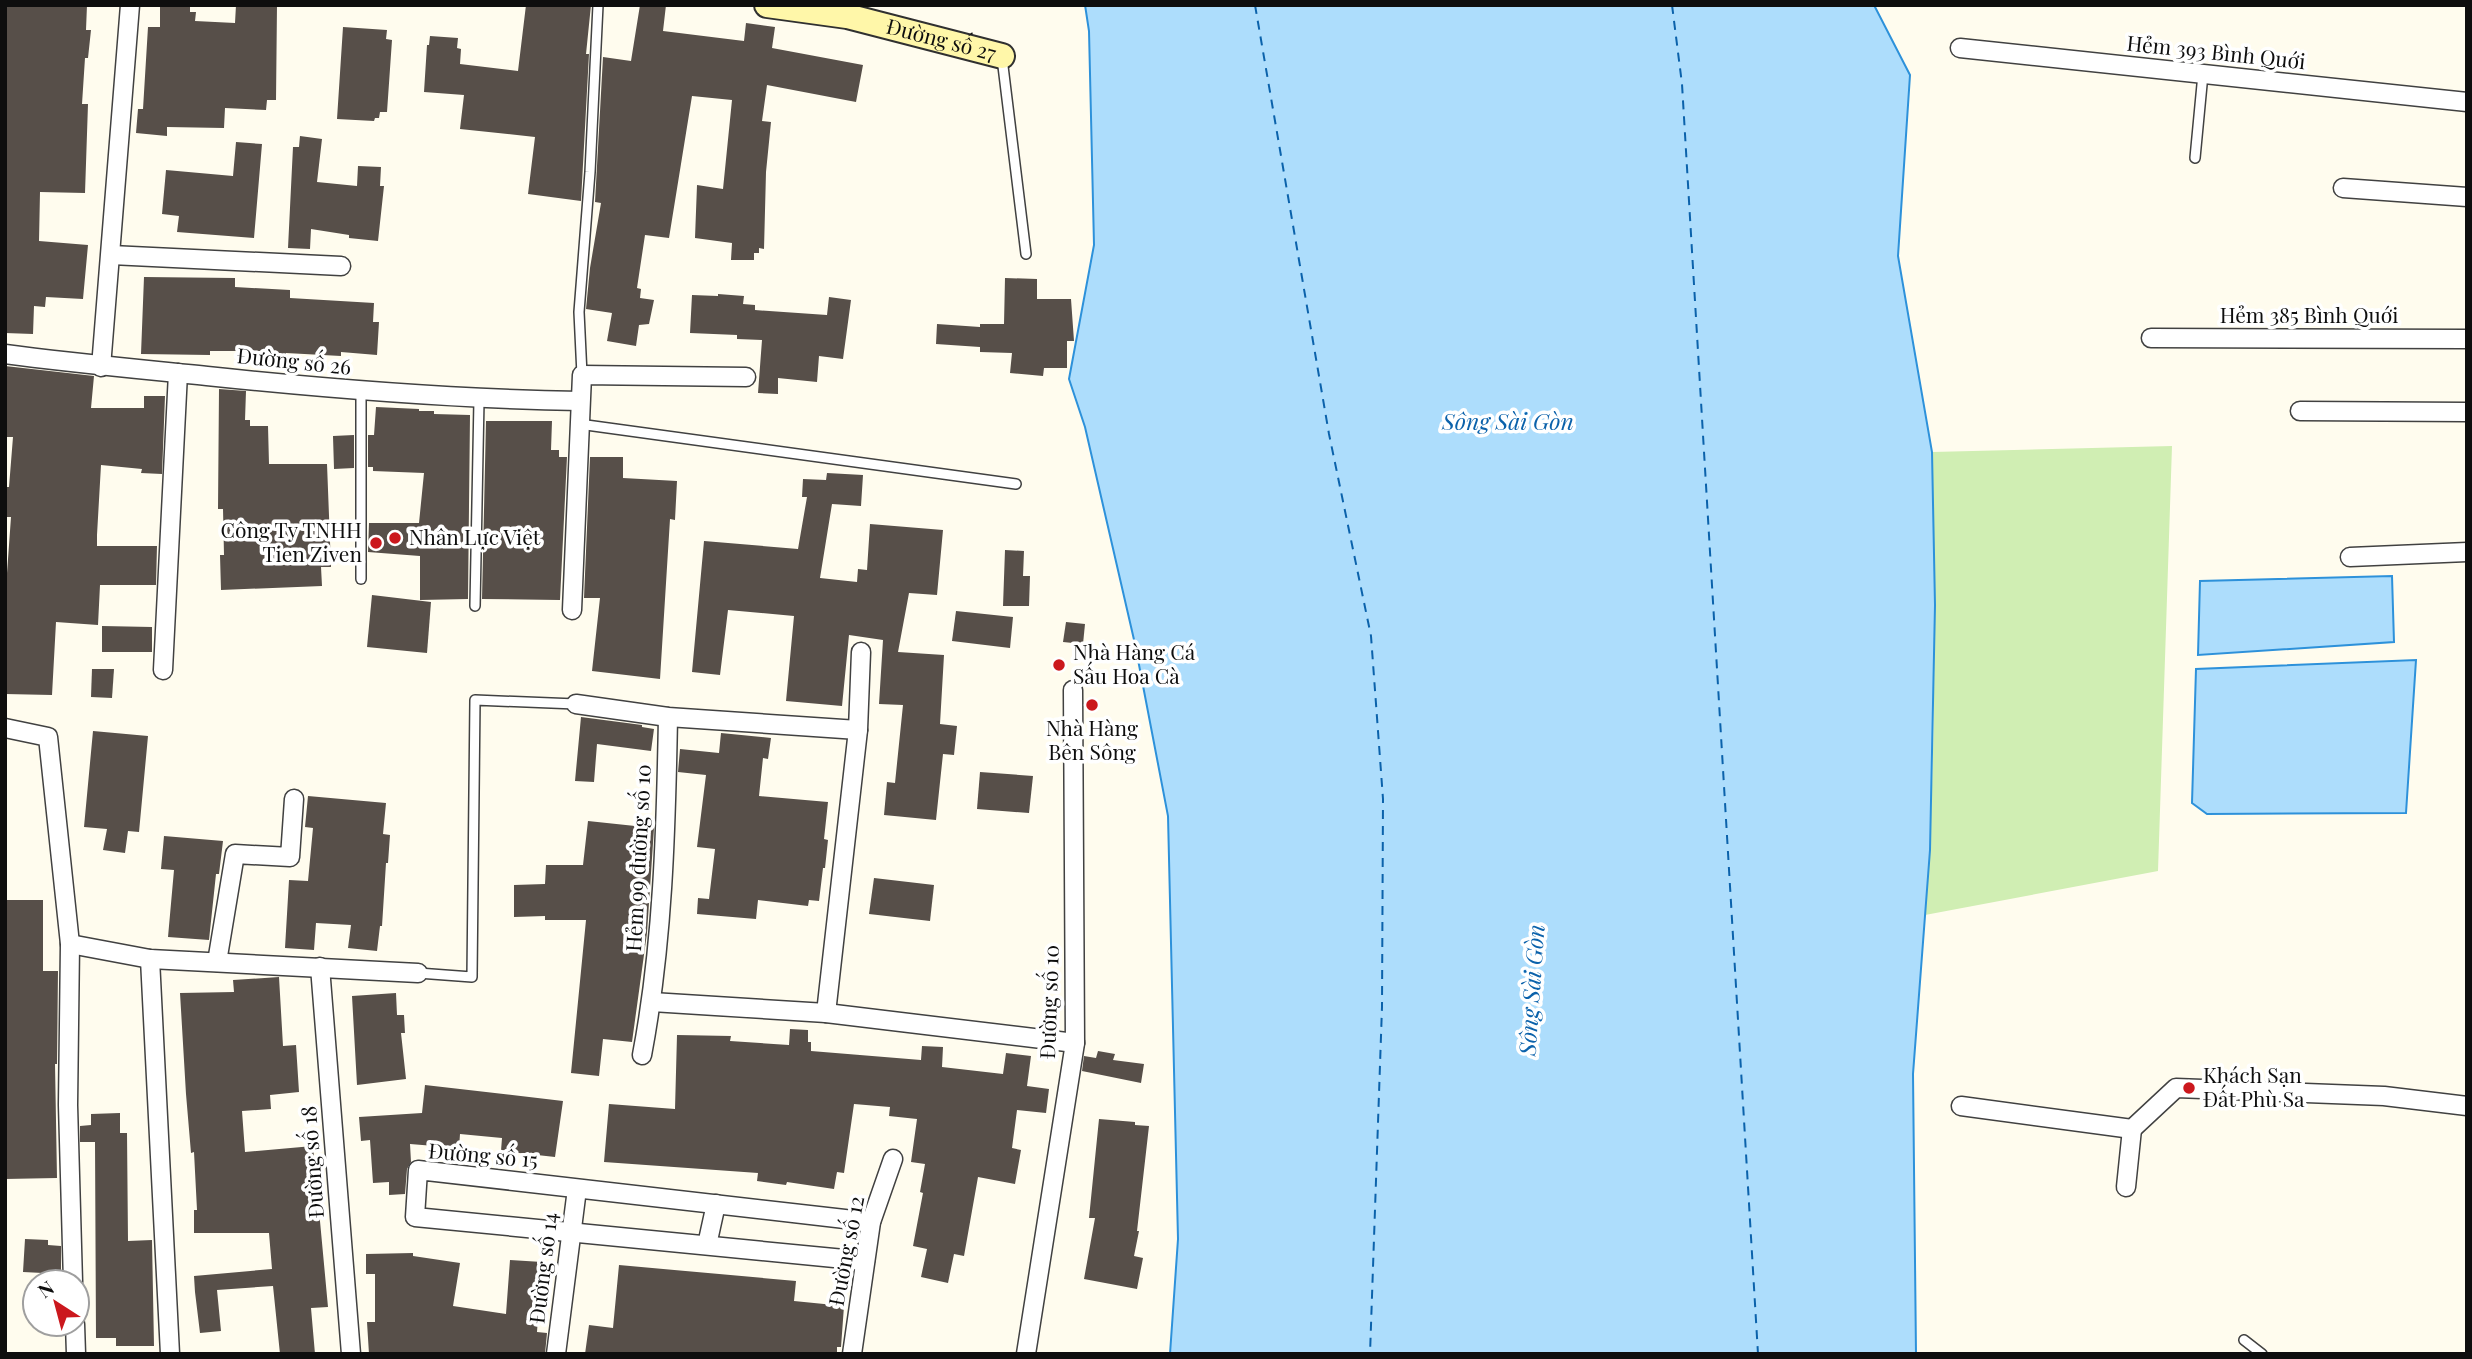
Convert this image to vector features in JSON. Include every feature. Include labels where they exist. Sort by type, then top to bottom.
[{"type":"street","points":[[101,367],[130,5]]},
{"type":"street","name":"Đường số 27","points":[[767,5],[847,16],[1002,56]]},
{"type":"street","name":"Hẻm 393 Bình Quới","points":[[1960,48],[2467,102]]},
{"type":"street","points":[[2343,188],[2467,197]]},
{"type":"street","points":[[111,255],[341,266]]},
{"type":"street","name":"Hẻm 385 Bình Quới","points":[[2151,338],[2467,340]]},
{"type":"street","name":"Đường số 26","points":[[5,354],[101,367],[361,392],[479,400],[580,401]]},
{"type":"street","points":[[163,670],[178,373]]},
{"type":"street","points":[[572,610],[582,375],[746,377]]},
{"type":"street","points":[[2300,411],[2467,412]]},
{"type":"street","points":[[2350,557],[2467,552]]},
{"type":"street","points":[[826,1013],[858,730],[861,652]]},
{"type":"street","name":"Đường số 10","points":[[1026,1354],[1075,1043],[1073,690]]},
{"type":"street","points":[[576,704],[668,717],[858,730]]},
{"type":"street","name":"Hẻm 99 đường số 10","points":[[642,1055],[652,1002],[666,825],[668,717]]},
{"type":"street","points":[[5,728],[48,737],[70,944],[68,1105],[74,1268]]},
{"type":"street","points":[[217,962],[235,854],[290,857],[294,799]]},
{"type":"street","points":[[70,944],[149,960],[418,973]]},
{"type":"street","points":[[149,960],[170,1354]]},
{"type":"street","name":"Đường số 18","points":[[320,967],[351,1354]]},
{"type":"street","points":[[652,1002],[826,1013],[1075,1043]]},
{"type":"street","points":[[2126,1187],[2132,1129],[2176,1088],[2384,1096],[2467,1106]]},
{"type":"street","points":[[1961,1106],[2132,1129]]},
{"type":"street","name":"Đường số 12","points":[[852,1354],[872,1222],[893,1160]]},
{"type":"street","name":"Đường số 15","points":[[865,1261],[415,1217],[418,1170],[872,1222]]},
{"type":"street","name":"Đường số 14","points":[[556,1354],[577,1189]]},
{"type":"street","points":[[707,1245],[716,1205]]},
{"type":"lane","points":[[582,375],[579,312],[590,172],[598,5]]},
{"type":"lane","name":"Đường số 27","points":[[1002,56],[1026,254]]},
{"type":"lane","points":[[2195,158],[2203,74]]},
{"type":"lane","points":[[361,392],[361,579]]},
{"type":"lane","points":[[475,606],[479,400]]},
{"type":"lane","points":[[579,424],[1016,484]]},
{"type":"lane","points":[[418,973],[472,977],[475,700],[576,704]]},
{"type":"lane","points":[[2244,1340],[2262,1354]]},
{"type":"green space","points":[[2172,446],[2158,871],[1925,915],[1933,742],[1932,452]]},
{"type":"water","name":"Sông Sài Gòn","points":[[1085,5],[1874,5],[1910,75],[1898,256],[1932,452],[1935,605],[1930,850],[1913,1074],[1916,1354],[1170,1354],[1178,1239],[1168,816],[1135,644],[1085,427],[1069,379],[1094,245],[1089,31]]},
{"type":"water","points":[[2392,576],[2394,642],[2198,655],[2200,581]]},
{"type":"water","points":[[2416,660],[2406,813],[2207,814],[2192,803],[2196,669]]},
{"type":"building","points":[[5,5],[87,5],[86,30],[91,30],[88,58],[85,58],[82,104],[88,104],[85,193],[40,192],[39,241],[88,245],[83,299],[46,297],[45,307],[34,306],[33,334],[5,333]]},
{"type":"building","points":[[160,5],[190,5],[190,12],[196,12],[195,21],[235,23],[236,5],[277,5],[276,100],[267,100],[266,110],[225,108],[224,128],[167,127],[167,136],[136,133],[138,109],[143,109],[148,27],[160,27]]},
{"type":"building","points":[[526,5],[591,5],[586,54],[589,54],[581,201],[528,194],[535,137],[460,129],[464,95],[424,92],[430,36],[458,38],[457,48],[461,49],[460,64],[518,71]]},
{"type":"building","points":[[640,5],[666,5],[663,31],[744,41],[746,23],[775,27],[772,48],[863,65],[856,102],[767,85],[762,121],[771,122],[766,172],[764,249],[759,248],[759,253],[754,253],[754,260],[731,260],[732,243],[695,238],[697,185],[723,189],[732,100],[692,96],[669,238],[645,235],[637,288],[641,289],[640,298],[654,300],[649,324],[639,325],[636,346],[607,341],[612,313],[586,309],[601,203],[595,202],[603,57],[631,61]]},
{"type":"building","points":[[343,27],[387,30],[386,39],[392,40],[387,112],[380,112],[379,118],[374,121],[337,119]]},
{"type":"building","points":[[300,136],[322,139],[317,182],[357,186],[358,166],[381,167],[380,186],[384,186],[378,241],[349,238],[349,235],[311,229],[310,249],[288,248],[293,147],[299,147]]},
{"type":"building","points":[[236,142],[262,144],[254,238],[177,232],[179,216],[162,214],[166,170],[233,176]]},
{"type":"building","points":[[144,277],[235,278],[235,287],[290,290],[290,298],[374,303],[373,322],[379,322],[377,355],[341,352],[341,356],[286,353],[285,367],[255,365],[256,351],[210,351],[210,355],[141,354]]},
{"type":"building","points":[[1005,278],[1037,279],[1037,299],[1071,299],[1074,341],[1067,341],[1067,368],[1044,368],[1043,376],[1010,373],[1012,353],[980,352],[980,347],[936,344],[937,324],[980,327],[980,324],[1004,324]]},
{"type":"building","points":[[692,295],[744,296],[743,304],[755,305],[755,310],[827,315],[829,297],[851,300],[843,359],[819,356],[817,382],[778,378],[778,394],[758,393],[762,340],[737,339],[737,335],[690,333]]},
{"type":"building","points":[[5,366],[94,376],[91,408],[144,408],[144,396],[165,396],[162,474],[101,465],[97,535],[97,546],[157,546],[156,585],[100,585],[98,625],[56,622],[52,695],[5,694],[5,601],[11,517],[5,517],[5,487],[9,487],[13,437],[5,437]]},
{"type":"building","points":[[219,389],[246,391],[245,420],[250,420],[250,426],[268,426],[269,464],[327,464],[331,567],[321,567],[322,586],[221,590],[220,555],[224,555],[223,509],[218,509]]},
{"type":"building","points":[[376,407],[470,415],[468,599],[420,600],[420,556],[368,552],[369,523],[419,523],[424,473],[373,471],[373,467],[368,467],[368,435],[374,435]]},
{"type":"building","points":[[486,421],[552,421],[551,450],[559,450],[559,457],[567,457],[560,600],[482,599]]},
{"type":"building","points":[[354,435],[354,468],[334,469],[333,436]]},
{"type":"building","points":[[590,457],[623,457],[623,478],[677,481],[675,520],[670,519],[660,679],[592,671],[600,598],[584,598]]},
{"type":"building","points":[[827,473],[863,475],[861,506],[832,504],[820,578],[857,582],[858,569],[867,570],[870,524],[943,530],[937,595],[909,593],[898,652],[944,655],[940,724],[957,726],[954,755],[943,754],[936,820],[884,815],[887,782],[895,783],[903,705],[879,704],[883,640],[849,635],[842,706],[786,701],[794,616],[728,610],[720,675],[692,672],[704,541],[798,549],[807,497],[802,497],[803,479],[826,480]]},
{"type":"building","points":[[1005,550],[1024,551],[1023,576],[1030,576],[1029,606],[1003,606]]},
{"type":"building","points":[[372,595],[431,602],[427,653],[367,647]]},
{"type":"building","points":[[956,611],[1013,617],[1010,648],[952,641]]},
{"type":"building","points":[[1066,622],[1085,624],[1083,644],[1063,642]]},
{"type":"building","points":[[102,626],[152,627],[152,652],[102,652]]},
{"type":"building","points":[[92,669],[114,669],[112,698],[91,697]]},
{"type":"building","points":[[581,717],[654,729],[651,751],[597,744],[594,782],[575,781]]},
{"type":"building","points":[[93,731],[148,736],[139,832],[128,831],[125,853],[103,850],[107,829],[84,827]]},
{"type":"building","points":[[721,733],[771,738],[768,759],[763,758],[759,796],[828,802],[824,839],[828,840],[819,901],[809,900],[808,906],[758,900],[756,919],[697,914],[698,898],[709,899],[715,849],[697,847],[706,775],[678,772],[680,749],[719,753]]},
{"type":"building","points":[[980,772],[1033,776],[1029,813],[977,809]]},
{"type":"building","points":[[308,796],[386,803],[383,834],[390,835],[382,926],[377,951],[348,948],[351,925],[316,923],[314,950],[285,948],[289,880],[308,881],[313,828],[305,827]]},
{"type":"building","points":[[588,821],[654,828],[647,933],[632,1042],[603,1039],[599,1076],[571,1073],[586,920],[545,920],[545,916],[514,917],[514,885],[545,884],[546,865],[583,865]]},
{"type":"building","points":[[164,836],[223,841],[219,874],[216,874],[209,940],[168,937],[174,870],[161,869]]},
{"type":"building","points":[[874,878],[934,885],[930,921],[869,914]]},
{"type":"building","points":[[5,900],[43,900],[43,971],[58,971],[55,1064],[57,1178],[5,1179]]},
{"type":"building","points":[[279,977],[283,1046],[296,1045],[299,1092],[270,1095],[271,1109],[242,1111],[245,1152],[313,1146],[328,1307],[311,1308],[315,1354],[280,1354],[273,1286],[217,1290],[221,1331],[200,1333],[195,1292],[194,1276],[272,1269],[269,1233],[194,1233],[194,1210],[197,1210],[194,1152],[191,1153],[180,993],[234,992],[233,980]]},
{"type":"building","points":[[396,993],[397,1015],[404,1015],[405,1033],[401,1033],[406,1079],[357,1085],[352,996]]},
{"type":"building","points":[[790,1029],[808,1030],[811,1051],[921,1060],[922,1046],[943,1047],[942,1067],[1003,1074],[1006,1053],[1031,1056],[1027,1086],[1049,1089],[1046,1113],[1017,1110],[1012,1148],[1021,1150],[1015,1184],[978,1177],[964,1256],[954,1254],[948,1283],[921,1277],[927,1249],[913,1246],[923,1193],[920,1192],[925,1164],[911,1162],[917,1119],[889,1116],[890,1107],[854,1104],[844,1173],[837,1172],[834,1189],[787,1182],[786,1185],[757,1181],[758,1173],[604,1162],[609,1104],[675,1109],[677,1035],[731,1036],[730,1041],[789,1045]]},
{"type":"building","points":[[1098,1051],[1115,1054],[1113,1060],[1144,1064],[1141,1083],[1082,1071],[1084,1056],[1096,1058]]},
{"type":"building","points":[[425,1085],[563,1101],[555,1157],[501,1151],[502,1138],[460,1134],[459,1148],[410,1144],[411,1162],[407,1169],[405,1194],[389,1195],[389,1182],[373,1183],[370,1140],[361,1141],[359,1117],[422,1113]]},
{"type":"building","points":[[120,1113],[120,1133],[127,1133],[128,1241],[152,1240],[154,1346],[116,1346],[116,1338],[96,1338],[95,1142],[80,1142],[80,1126],[91,1125],[91,1114]]},
{"type":"building","points":[[1099,1119],[1149,1126],[1139,1231],[1134,1256],[1143,1258],[1137,1289],[1084,1279],[1095,1218],[1089,1218]]},
{"type":"building","points":[[25,1239],[48,1240],[48,1245],[61,1246],[61,1268],[23,1268]]},
{"type":"building","points":[[413,1253],[413,1256],[460,1263],[453,1306],[506,1314],[510,1260],[542,1262],[537,1332],[547,1333],[545,1354],[369,1354],[367,1322],[375,1322],[375,1274],[366,1274],[366,1254]]},
{"type":"building","points":[[619,1265],[796,1281],[794,1301],[844,1306],[841,1347],[837,1347],[837,1354],[585,1354],[589,1325],[613,1328]]},
{"type":"ferry route","points":[[1255,5],[1329,434],[1371,636],[1383,799],[1382,1007],[1370,1354]]},
{"type":"ferry route","points":[[1672,5],[1682,84],[1758,1354]]},
{"type":"place","name":"Nhân Lực Việt","points":[[395,538]]},
{"type":"place","name":"Công Ty TNHH Tien Ziven","points":[[376,543]]},
{"type":"place","name":"Nhà Hàng Cá Sấu Hoa Cà","points":[[1059,665]]},
{"type":"place","name":"Nhà Hàng Bên Sông","points":[[1092,705]]},
{"type":"place","name":"Khách Sạn Đất Phù Sa","points":[[2189,1088]]}]
